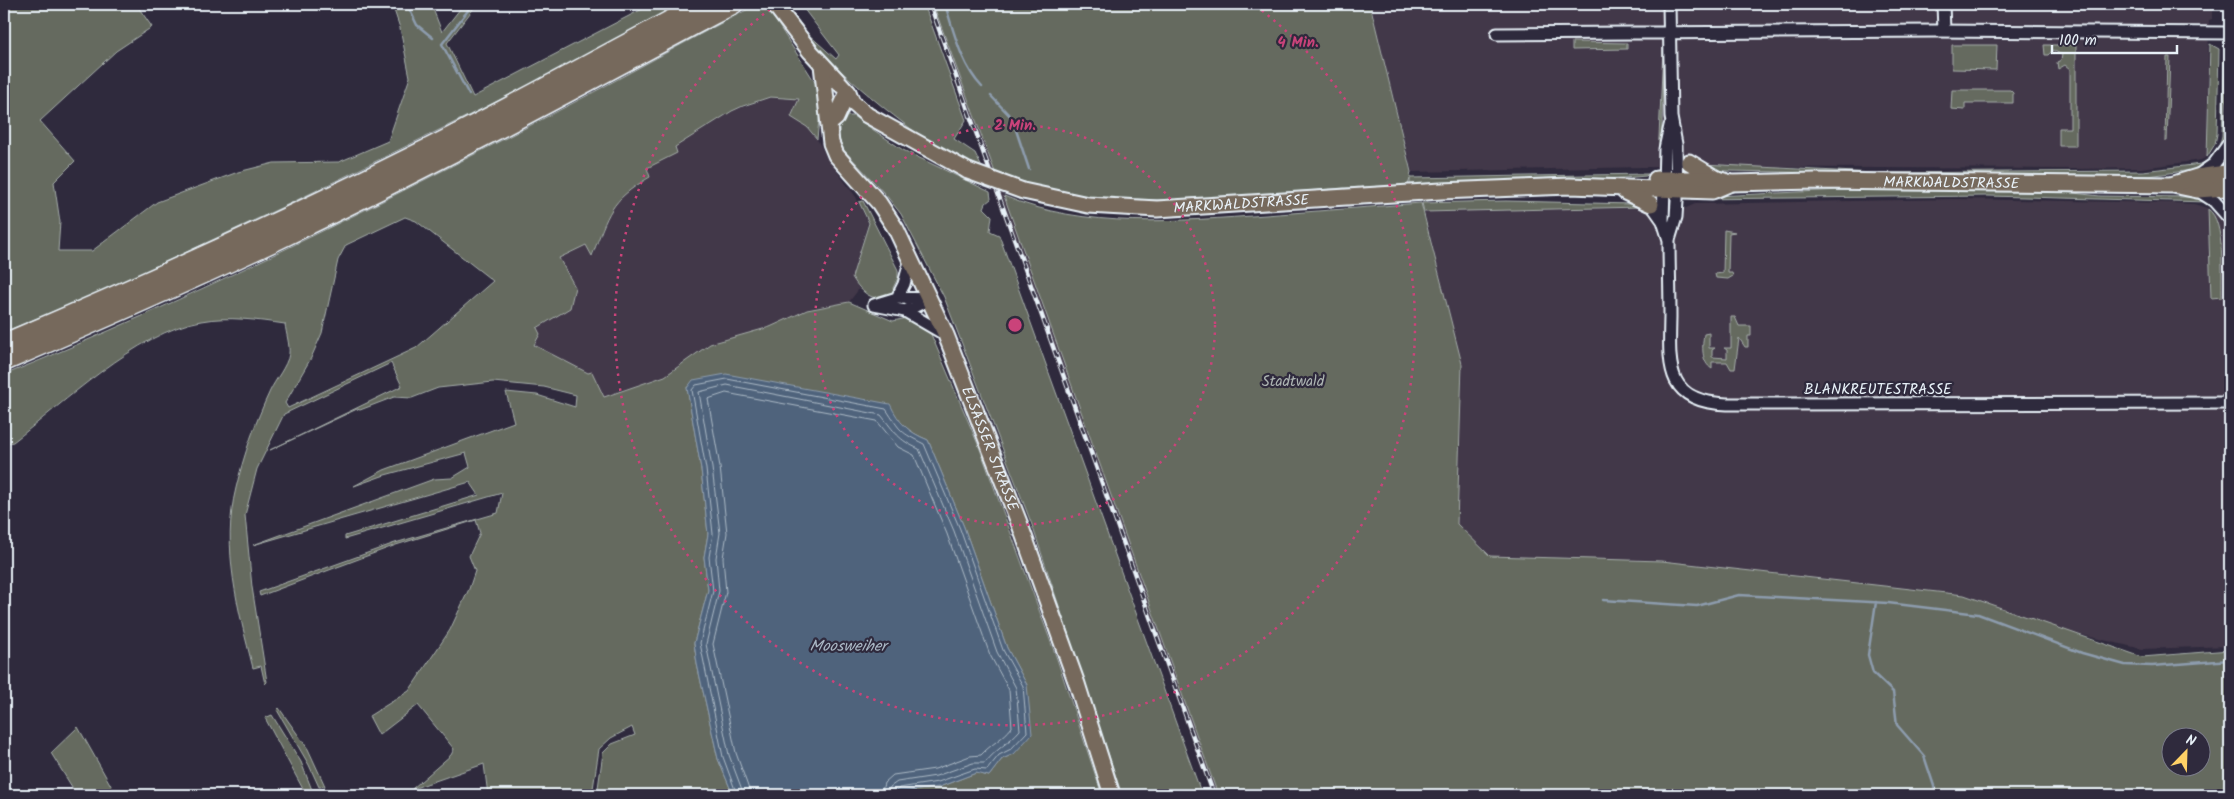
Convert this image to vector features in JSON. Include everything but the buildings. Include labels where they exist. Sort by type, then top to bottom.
[{"type":"highway","points":[[4,343],[112,298],[419,153],[700,4]]},
{"type":"highway","points":[[4,362],[276,241],[571,92],[734,4]]},
{"type":"main road","name":"MARKWALDSTRASSE","points":[[774,4],[822,65],[848,92],[852,102],[867,115],[968,171],[1023,192],[1088,205],[1157,209],[1441,191],[1615,186],[1624,182],[1671,185],[1724,181],[2173,184],[2229,180]]},
{"type":"main road","name":"ELSÄSSER STRASSE","points":[[822,65],[828,108],[830,143],[836,155],[879,203],[911,258],[946,335],[1020,525],[1077,684],[1112,795]]},
{"type":"main road","points":[[828,108],[836,96],[848,92]]},
{"type":"main road","points":[[829,124],[836,118],[848,92]]},
{"type":"main road","points":[[1689,162],[1724,181]]},
{"type":"main road","points":[[1615,186],[1651,204]]},
{"type":"street","points":[[1669,4],[1671,117],[1676,144],[1671,185]]},
{"type":"street","points":[[1944,4],[1944,31]]},
{"type":"street","points":[[1497,34],[1944,31],[2230,33]]},
{"type":"street","points":[[1671,117],[1665,149],[1671,185]]},
{"type":"street","points":[[2230,142],[2197,183],[2230,219]]},
{"type":"street","points":[[1676,144],[1689,162]]},
{"type":"street","name":"BLANKREUTESTRASSE","points":[[1663,221],[1671,185]]},
{"type":"street","name":"BLANKREUTESTRASSE","points":[[1669,240],[1676,217],[1671,185]]},
{"type":"street","name":"BLANKREUTESTRASSE","points":[[1651,204],[1663,221],[1669,240],[1670,366],[1676,380],[1685,390],[1710,402],[1728,404],[2230,403]]},
{"type":"street","points":[[897,298],[904,284],[911,258]]},
{"type":"street","points":[[930,299],[897,298],[874,305],[905,310],[946,335]]},
{"type":"street","points":[[905,310],[930,299]]},
{"type":"shaded area","points":[[927,4],[933,4],[1004,196],[1218,795],[1211,795]]},
{"type":"shaded area","points":[[1370,4],[2212,4],[2212,19],[2209,20],[2207,157],[2201,160],[2142,168],[1643,167],[1412,172]]},
{"type":"shaded area","points":[[770,97],[799,99],[791,117],[807,127],[817,139],[827,158],[856,197],[868,223],[852,277],[859,289],[849,302],[807,310],[770,327],[710,344],[665,376],[604,397],[588,373],[534,345],[540,334],[537,328],[570,307],[575,287],[559,258],[586,245],[593,256],[611,208],[627,191],[650,177],[647,168],[677,153],[675,147],[732,111]]},
{"type":"shaded area","points":[[1956,199],[2175,203],[2194,204],[2207,208],[2213,214],[2230,212],[2230,646],[2142,649],[2069,632],[1662,561],[1490,557],[1457,524],[1462,364],[1424,212],[1628,207],[1686,208],[1695,204]]},
{"type":"green space","points":[[4,4],[136,4],[152,27],[116,51],[40,121],[75,161],[54,182],[60,222],[58,251],[92,251],[157,202],[238,172],[274,163],[339,162],[388,141],[410,77],[400,28],[392,4],[431,4],[442,32],[464,4],[477,4],[447,43],[473,97],[652,4],[682,4],[579,61],[289,204],[112,287],[4,332]]},
{"type":"green space","points":[[758,4],[765,4],[818,87],[821,101],[817,139],[807,127],[791,117],[799,99],[770,97],[732,111],[675,147],[677,153],[647,168],[650,177],[626,193],[618,201],[607,218],[592,256],[586,245],[559,258],[575,287],[570,308],[537,328],[540,334],[534,345],[588,373],[592,372],[604,397],[665,376],[710,344],[770,327],[807,310],[849,302],[893,321],[907,318],[930,332],[980,449],[1057,659],[1102,795],[884,795],[939,787],[976,773],[989,776],[1002,759],[1014,754],[1027,685],[1007,648],[964,527],[928,440],[915,434],[905,426],[896,417],[889,404],[687,387],[701,469],[708,534],[704,557],[708,590],[694,643],[718,759],[733,795],[597,795],[603,753],[612,744],[635,735],[632,727],[611,738],[599,749],[592,795],[488,795],[484,764],[412,789],[451,755],[454,749],[418,705],[379,735],[369,716],[409,691],[450,630],[475,571],[469,556],[480,533],[476,520],[396,545],[260,596],[259,592],[395,543],[498,513],[502,493],[345,539],[345,536],[479,495],[470,482],[253,545],[434,479],[452,478],[470,467],[466,453],[385,475],[354,486],[384,470],[514,422],[506,392],[537,395],[575,407],[576,395],[544,387],[493,382],[438,388],[412,398],[394,397],[360,410],[357,409],[270,450],[402,386],[391,363],[284,414],[257,469],[245,515],[252,587],[267,682],[265,684],[261,666],[253,668],[242,623],[233,578],[230,533],[236,488],[246,451],[272,387],[288,359],[289,347],[285,324],[222,319],[201,321],[177,328],[152,339],[127,354],[78,389],[13,442],[4,444],[4,375],[144,315],[282,251],[580,100]],"holes":[[[405,217],[416,221],[493,281],[416,348],[288,408],[285,403],[311,358],[322,333],[338,260],[346,245]]]},
{"type":"green space","points":[[782,4],[788,7],[808,34],[836,59],[839,55],[800,4],[924,4],[966,120],[954,139],[975,153],[982,168],[967,164],[927,141],[882,107],[832,63],[830,65]]},
{"type":"green space","points":[[933,4],[1370,4],[1411,172],[1410,178],[1648,174],[1646,176],[1623,178],[1410,186],[1410,179],[1408,185],[1187,200],[1097,199],[1026,186],[996,175]]},
{"type":"green space","points":[[1572,42],[1627,43],[1627,49],[1572,50]]},
{"type":"green space","points":[[2210,44],[2219,49],[2217,134],[2215,144],[2207,157]]},
{"type":"green space","points":[[2225,44],[2228,48],[2225,136],[2223,144],[2218,151],[2222,136]]},
{"type":"green space","points":[[1952,45],[1997,45],[1996,70],[1952,69]]},
{"type":"green space","points":[[2044,45],[2076,45],[2076,146],[2059,146],[2059,128],[2070,128],[2070,69],[2065,65],[2058,69],[2057,62],[2061,60],[2062,55],[2053,50],[2048,55],[2045,55]]},
{"type":"green space","points":[[1663,48],[1662,125],[1658,164],[1658,160]]},
{"type":"green space","points":[[2167,57],[2170,57],[2167,141],[2165,141]]},
{"type":"green space","points":[[1952,90],[2010,90],[2013,93],[2013,103],[1965,103],[1965,110],[1951,109]]},
{"type":"green space","points":[[845,116],[853,116],[903,150],[990,192],[991,199],[984,208],[992,216],[990,231],[999,235],[1202,795],[1122,795],[1032,525],[944,297],[901,214],[844,150],[839,139],[839,132],[840,123]]},
{"type":"green space","points":[[2207,161],[2209,164],[2199,169],[2148,176],[2109,178],[1879,179],[1834,173],[1709,170],[1703,164],[1874,173],[2143,171],[2201,164]]},
{"type":"green space","points":[[1862,189],[2036,189],[2100,196],[2190,197],[2208,202],[1988,196],[1692,199],[1695,197]]},
{"type":"green space","name":"Stadtwald","points":[[1004,196],[1035,207],[1067,214],[1100,219],[1167,221],[1421,203],[1462,364],[1457,524],[1490,556],[1662,561],[1964,595],[2142,657],[2230,650],[2230,795],[1218,795]]},
{"type":"green space","points":[[863,201],[898,270],[898,278],[893,288],[894,291],[881,298],[875,298],[865,293],[852,277],[869,223],[859,202]]},
{"type":"green space","points":[[1506,201],[1632,204],[1641,207],[1424,212],[1422,203]]},
{"type":"green space","points":[[2208,209],[2214,215],[2220,237],[2222,297],[2211,298]]},
{"type":"green space","points":[[1724,230],[1735,232],[1729,233],[1728,273],[1732,273],[1733,276],[1728,279],[1716,278],[1715,274],[1723,273]]},
{"type":"green space","points":[[1731,317],[1735,317],[1739,326],[1751,326],[1751,336],[1748,336],[1748,347],[1745,347],[1739,338],[1735,369],[1731,369],[1727,362],[1712,362],[1712,369],[1704,358],[1704,334],[1709,333],[1709,348],[1715,348],[1712,350],[1712,357],[1727,358],[1727,350],[1724,348],[1731,348]]},
{"type":"green space","points":[[279,708],[308,749],[325,786],[319,787],[309,765],[277,710]]},
{"type":"green space","points":[[272,715],[301,762],[314,795],[297,795],[304,791],[265,718]]},
{"type":"green space","points":[[78,727],[114,791],[107,795],[77,795],[51,753]]},
{"type":"water","name":"Moosweiher","points":[[726,374],[890,404],[897,417],[905,426],[915,434],[928,440],[964,527],[1007,648],[1027,685],[1032,734],[1014,754],[1002,759],[989,776],[976,773],[939,787],[884,795],[733,795],[718,759],[694,643],[708,590],[704,557],[708,534],[701,469],[687,388],[693,380]]},
{"type":"waterway","points":[[407,4],[417,25],[433,38]]},
{"type":"waterway","points":[[469,95],[442,44],[473,4]]},
{"type":"waterway","points":[[945,4],[963,58],[982,87]]},
{"type":"waterway","points":[[991,96],[1012,118],[1029,169]]},
{"type":"waterway","points":[[1603,600],[1697,606],[1739,595],[1888,603],[1978,614],[2082,653],[2125,665],[2152,666],[2230,660]]},
{"type":"waterway","points":[[1876,602],[1868,655],[1873,673],[1893,692],[1897,725],[1924,756],[1937,795]]},
{"type":"railway","points":[[930,4],[1214,795]]}]
